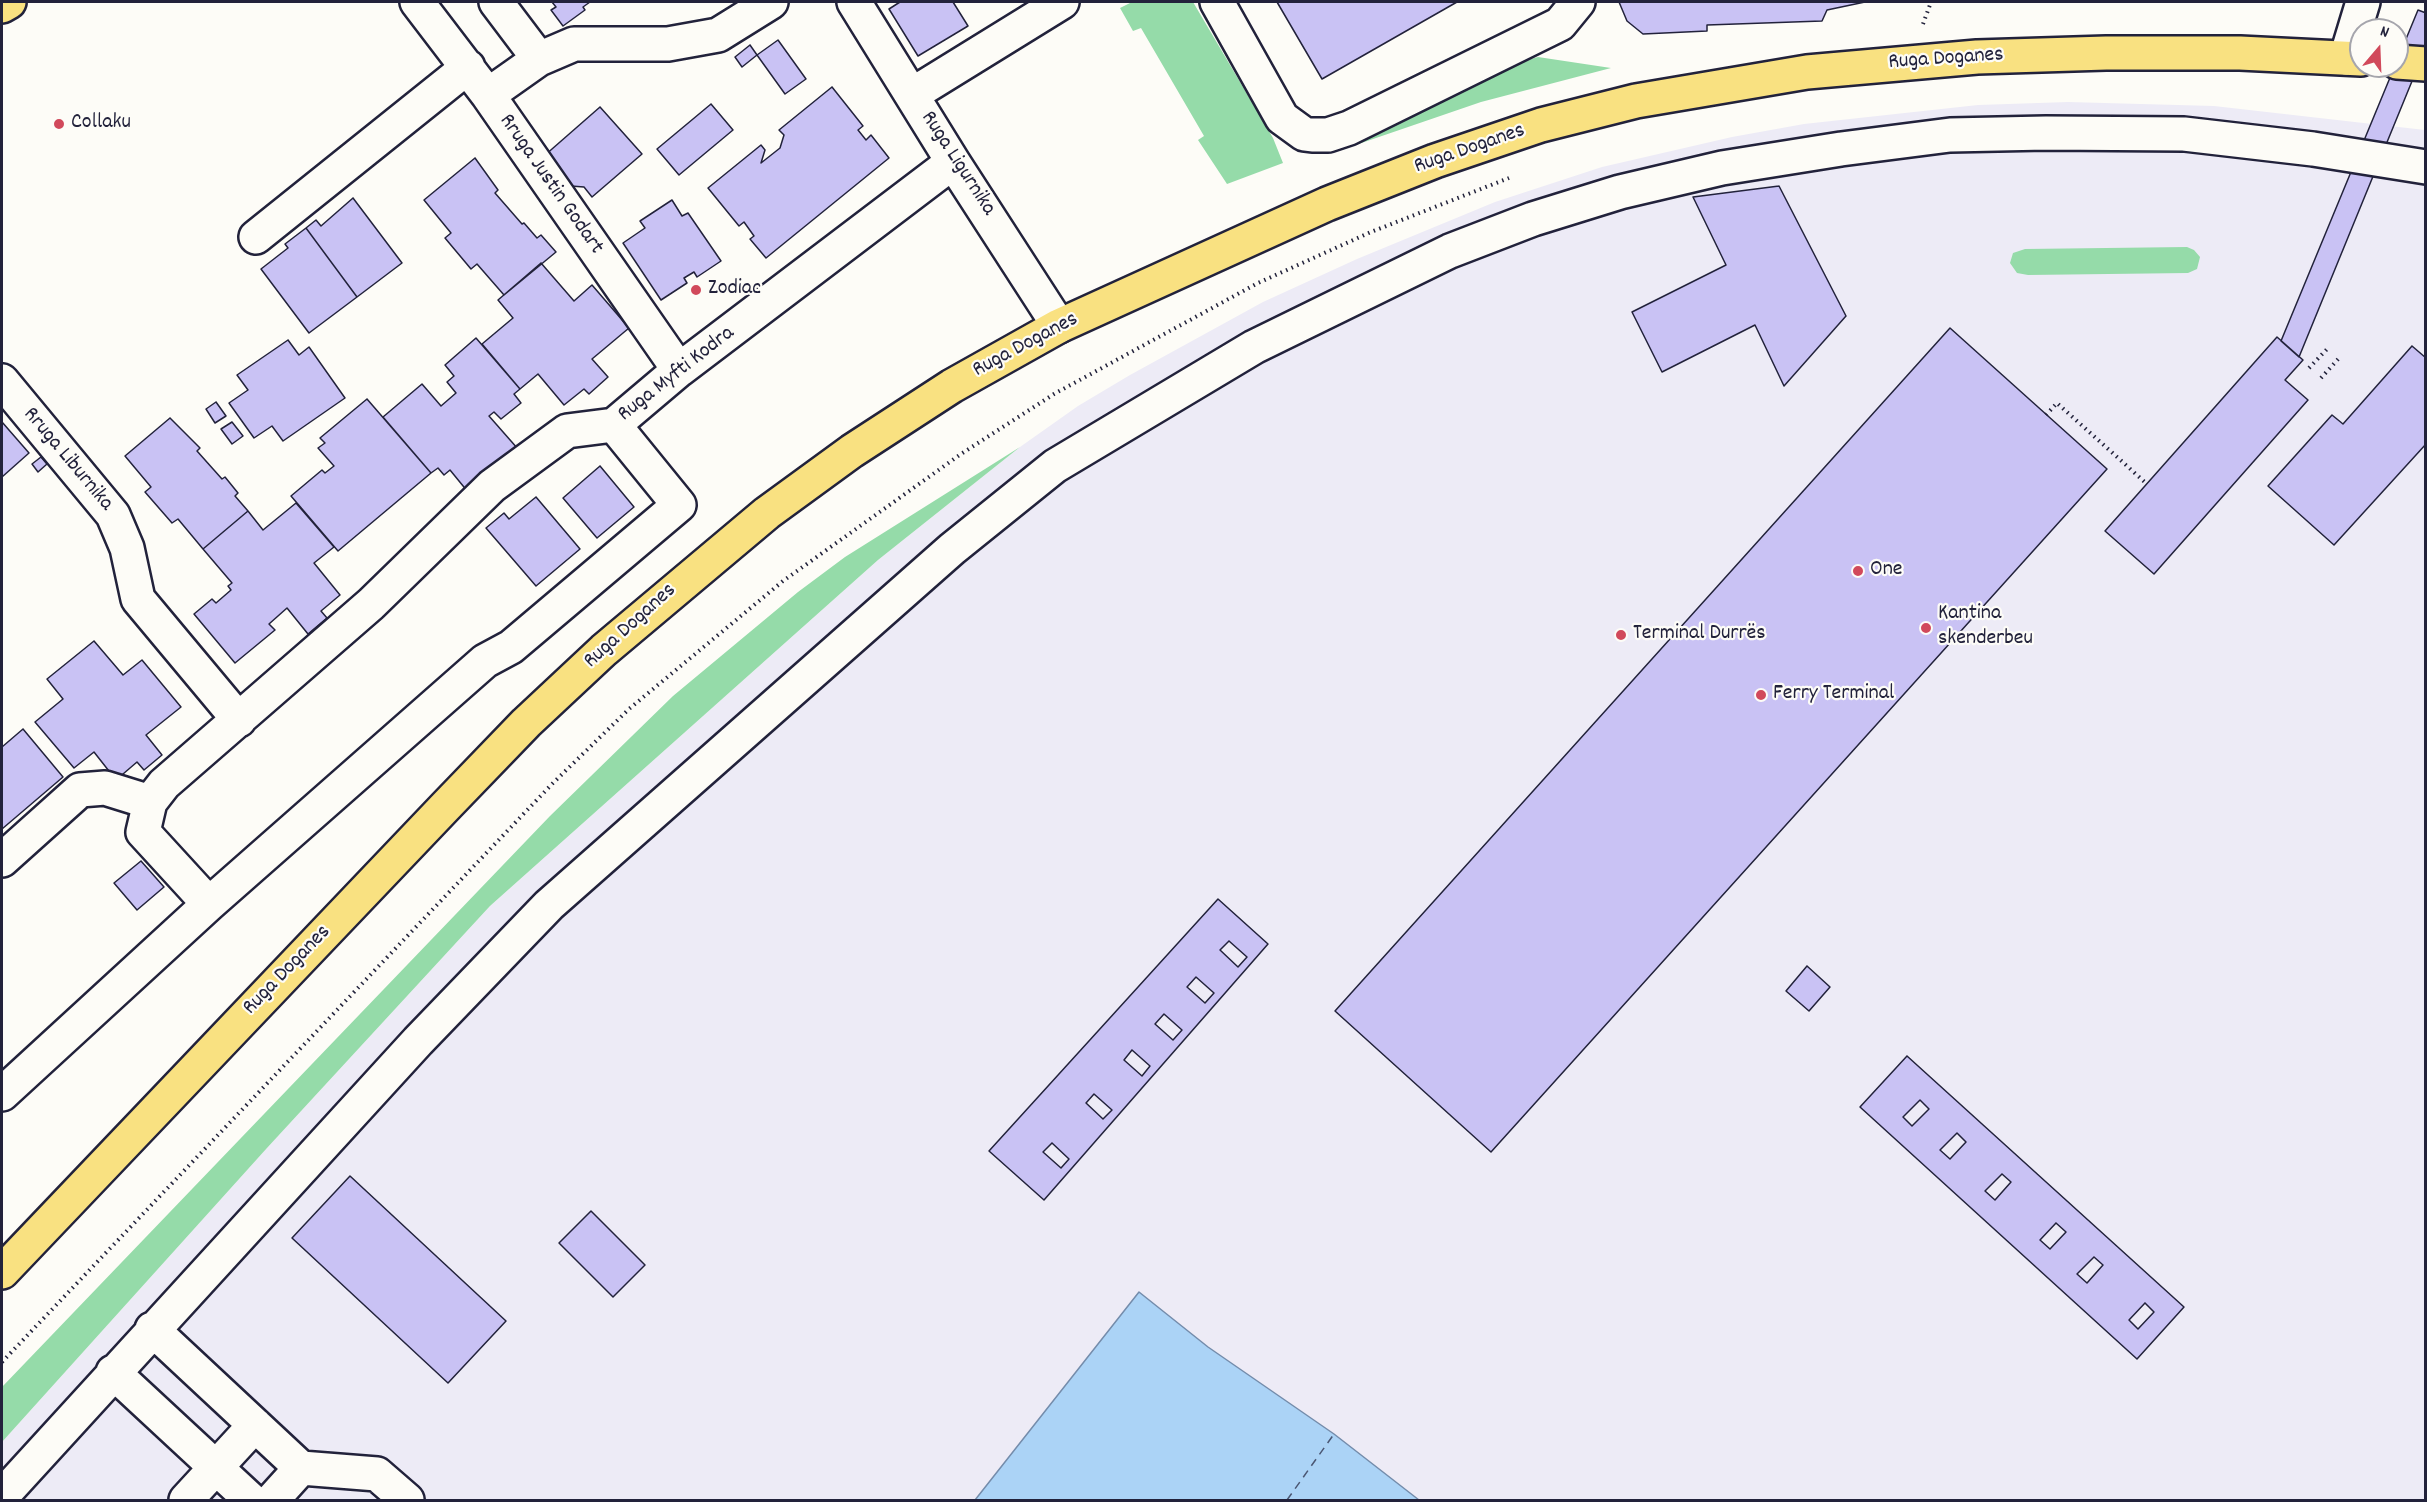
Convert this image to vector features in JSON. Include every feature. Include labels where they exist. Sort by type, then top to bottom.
[{"type":"main road","points":[[2,6],[9,2]]},
{"type":"main road","name":"Ruga Doganes","points":[[2,1272],[502,748],[613,642],[767,513],[852,451],[952,386],[1059,326],[1328,204],[1435,161],[1541,125],[1636,100],[1807,72],[1977,57],[2106,53],[2344,58]]},
{"type":"main road","points":[[2409,63],[2426,64]]},
{"type":"street","name":"Rruga Justin Godart","points":[[417,2],[488,95],[679,370]]},
{"type":"street","points":[[496,2],[539,59]]},
{"type":"street","points":[[488,95],[539,59],[574,44],[668,44],[718,35],[771,2]]},
{"type":"street","name":"Ruga Ligurnika","points":[[854,2],[913,93],[953,162],[1059,326]]},
{"type":"street","points":[[913,93],[1062,2]]},
{"type":"street","points":[[1217,2],[1282,118],[1297,130],[1312,135],[1328,135],[1349,128],[1560,24],[1578,2]]},
{"type":"street","points":[[2342,2],[2344,58]]},
{"type":"street","points":[[2344,58],[2363,2]]},
{"type":"street","points":[[256,237],[468,67]]},
{"type":"street","points":[[2,1496],[152,1329],[486,968],[549,905],[835,650],[952,549],[1055,466],[1254,347],[1450,251],[1533,219],[1620,192],[1722,168],[1830,150],[1950,135],[2184,134],[2313,149],[2426,167]]},
{"type":"street","name":"Ruga Myfti Kodra","points":[[150,802],[165,784],[371,604],[492,486],[567,431],[614,425],[679,370],[953,162]]},
{"type":"street","name":"Rruga Liburnika","points":[[2,381],[113,515],[127,548],[138,598],[239,720]]},
{"type":"street","points":[[2,1094],[208,904],[485,661],[511,647],[678,504],[614,425]]},
{"type":"street","points":[[2,860],[80,790],[105,788],[150,802],[143,832],[208,904]]},
{"type":"street","points":[[152,1329],[301,1468],[377,1474],[407,1500]]},
{"type":"street","points":[[113,1372],[250,1500]]},
{"type":"street","points":[[186,1500],[255,1425]]},
{"type":"street","points":[[272,1500],[301,1468]]},
{"type":"path","points":[[1921,27],[1931,2]]},
{"type":"path","points":[[2,1362],[552,784],[629,710],[783,581],[934,472],[1054,394],[1258,282],[1371,232],[1519,174]]},
{"type":"path","points":[[2309,368],[2329,347]]},
{"type":"path","points":[[2321,378],[2340,357]]},
{"type":"path","points":[[2046,415],[2057,403],[2147,484]]},
{"type":"shaded area","points":[[2068,102],[2214,106],[2425,130],[2425,1500],[1419,1500],[1334,1434],[1208,1347],[1139,1293],[975,1500],[2,1500],[2,1442],[267,1148],[490,906],[878,560],[1020,447],[1078,406],[1263,302],[1357,259],[1495,202],[1602,167],[1732,137],[1804,124],[1978,105]]},
{"type":"green space","points":[[1132,2],[1193,2],[1273,138],[1283,163],[1227,184],[1198,140],[1204,136],[1141,28],[1133,31],[1120,8]]},
{"type":"green space","points":[[1538,57],[1611,68],[1481,102],[1341,150],[1336,144],[1502,67]]},
{"type":"green space","points":[[2187,247],[2194,250],[2200,257],[2197,269],[2188,273],[2028,275],[2017,273],[2010,263],[2013,253],[2025,249]]},
{"type":"green space","points":[[1020,447],[878,560],[490,906],[267,1148],[2,1442],[2,1387],[550,816],[673,696],[798,592],[845,557]]},
{"type":"water","points":[[1139,1292],[1208,1347],[1334,1434],[1419,1500],[975,1500]]},
{"type":"building","points":[[552,2],[590,2],[583,7],[585,10],[563,26],[551,10],[556,7]]},
{"type":"building","points":[[900,2],[953,2],[968,26],[918,56],[889,9]]},
{"type":"building","points":[[1277,2],[1457,2],[1322,79]]},
{"type":"building","points":[[1619,2],[1865,2],[1827,10],[1822,21],[1707,25],[1707,31],[1643,34],[1627,21]]},
{"type":"building","points":[[2418,10],[2426,13],[2426,47],[2299,357],[2281,341],[2390,78],[2409,78],[2409,32]]},
{"type":"building","points":[[778,40],[806,79],[785,94],[757,55]]},
{"type":"building","points":[[750,45],[757,55],[742,67],[735,57]]},
{"type":"building","points":[[832,87],[863,126],[858,130],[866,140],[871,135],[889,158],[766,258],[750,239],[754,236],[744,222],[739,226],[708,188],[761,145],[765,150],[761,163],[780,148],[784,135],[779,130]]},
{"type":"building","points":[[711,104],[733,130],[679,175],[657,149]]},
{"type":"building","points":[[600,107],[642,154],[592,197],[584,187],[571,186],[544,156]]},
{"type":"building","points":[[475,158],[498,190],[495,193],[522,224],[524,223],[537,238],[541,235],[556,252],[504,295],[477,264],[471,269],[445,238],[451,233],[424,200]]},
{"type":"building","points":[[1779,186],[1846,316],[1784,386],[1755,325],[1662,372],[1632,312],[1726,265],[1693,197]]},
{"type":"building","points":[[353,198],[402,263],[357,297],[306,228],[316,220],[321,226]]},
{"type":"building","points":[[672,200],[682,216],[688,213],[721,261],[697,277],[694,272],[684,278],[687,283],[661,300],[623,243],[645,228],[640,221]]},
{"type":"building","points":[[306,228],[357,297],[309,333],[261,269],[288,248],[285,244]]},
{"type":"building","points":[[541,263],[574,301],[592,285],[629,328],[592,359],[608,377],[589,394],[584,389],[564,405],[538,374],[520,389],[482,344],[513,318],[498,300]]},
{"type":"building","name":"Ferry Terminal","points":[[1950,328],[2107,469],[1491,1152],[1335,1011]]},
{"type":"building","points":[[2277,337],[2303,360],[2285,380],[2308,400],[2154,574],[2105,531]]},
{"type":"building","points":[[476,338],[520,389],[514,394],[521,403],[501,419],[494,412],[489,416],[518,449],[468,492],[450,470],[444,475],[438,468],[431,473],[383,417],[422,384],[441,406],[456,393],[447,382],[454,376],[445,365]]},
{"type":"building","points":[[288,340],[299,355],[309,347],[345,398],[283,441],[272,426],[254,438],[229,403],[248,390],[237,375]]},
{"type":"building","points":[[2412,346],[2426,358],[2426,444],[2334,545],[2268,486],[2332,415],[2343,424]]},
{"type":"building","points":[[367,399],[431,473],[338,551],[291,496],[322,470],[325,473],[334,466],[318,448],[325,443],[320,438]]},
{"type":"building","points":[[216,402],[226,416],[215,423],[206,409]]},
{"type":"building","points":[[170,418],[200,448],[197,451],[222,479],[225,477],[238,493],[235,496],[248,511],[203,549],[178,519],[172,523],[145,492],[151,487],[125,456]]},
{"type":"building","points":[[2,422],[29,453],[2,477]]},
{"type":"building","points":[[232,422],[243,436],[232,444],[221,429]]},
{"type":"building","points":[[41,457],[47,464],[38,472],[32,464]]},
{"type":"building","points":[[600,466],[634,507],[597,538],[563,498]]},
{"type":"building","points":[[536,497],[580,549],[536,586],[486,528],[504,513],[509,519]]},
{"type":"building","points":[[296,503],[334,547],[314,563],[340,595],[321,611],[327,618],[308,634],[287,608],[269,624],[275,630],[235,663],[194,614],[212,599],[216,603],[231,590],[228,586],[232,583],[203,549],[248,511],[263,530]]},
{"type":"building","points":[[94,641],[123,675],[142,660],[181,707],[146,735],[162,755],[144,770],[137,762],[116,780],[94,752],[74,768],[35,722],[63,699],[47,679]]},
{"type":"building","points":[[23,729],[63,777],[2,829],[2,747]]},
{"type":"building","points":[[141,861],[164,887],[137,910],[114,883]]},
{"type":"building","points":[[1218,899],[1268,944],[1044,1200],[989,1151]]},
{"type":"building","points":[[1229,941],[1247,957],[1238,967],[1220,950]]},
{"type":"building","points":[[1807,966],[1830,987],[1809,1011],[1786,991]]},
{"type":"building","points":[[1196,977],[1214,993],[1205,1003],[1187,987]]},
{"type":"building","points":[[1164,1014],[1182,1030],[1173,1040],[1155,1024]]},
{"type":"building","points":[[1132,1050],[1150,1066],[1142,1076],[1124,1060]]},
{"type":"building","points":[[1907,1056],[2184,1307],[2137,1359],[1860,1107]]},
{"type":"building","points":[[1094,1094],[1112,1110],[1103,1119],[1086,1103]]},
{"type":"building","points":[[1920,1100],[1929,1109],[1912,1126],[1903,1117]]},
{"type":"building","points":[[1957,1133],[1966,1142],[1950,1159],[1940,1150]]},
{"type":"building","points":[[1052,1143],[1069,1159],[1061,1168],[1043,1152]]},
{"type":"building","points":[[2002,1174],[2011,1182],[1995,1200],[1985,1191]]},
{"type":"building","points":[[350,1176],[506,1321],[448,1383],[292,1238]]},
{"type":"building","points":[[591,1211],[645,1265],[613,1297],[559,1243]]},
{"type":"building","points":[[2056,1223],[2066,1232],[2050,1249],[2040,1240]]},
{"type":"building","points":[[2094,1257],[2103,1265],[2087,1283],[2077,1274]]},
{"type":"building","points":[[2145,1303],[2154,1312],[2138,1329],[2129,1320]]},
{"type":"ferry route","points":[[1287,1500],[1334,1434]]},
{"type":"place","name":"Collaku","points":[[59,124]]},
{"type":"place","name":"Zodiac","points":[[696,290]]},
{"type":"place","name":"One","points":[[1858,571]]},
{"type":"place","name":"Kantina skenderbeu","points":[[1926,628]]},
{"type":"place","name":"Terminal Durrës","points":[[1621,635]]},
{"type":"place","name":"Ferry Terminal","points":[[1761,695]]}]
